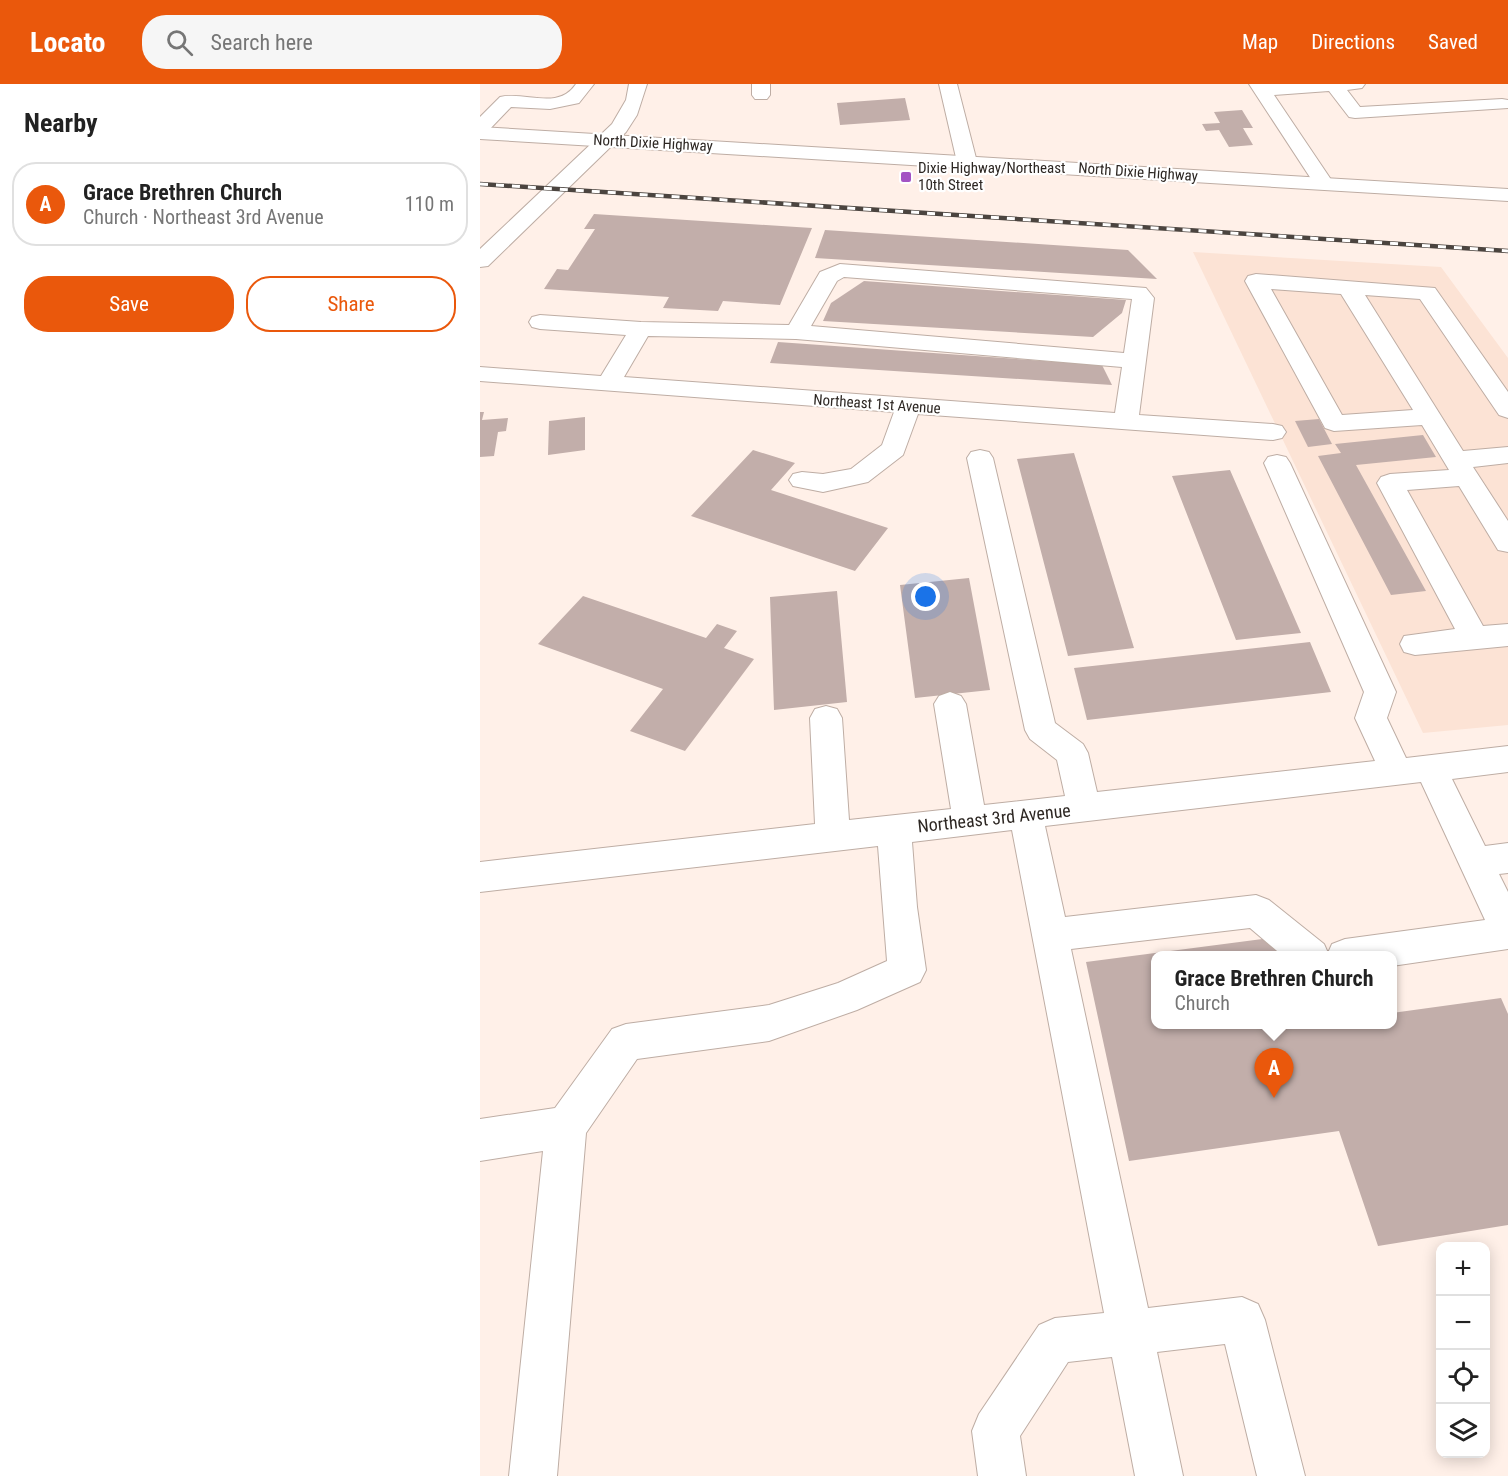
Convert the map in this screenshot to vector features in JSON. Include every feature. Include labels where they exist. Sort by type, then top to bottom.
[{"type":"street","points":[[480,128],[504,96],[571,84]]},
{"type":"street","points":[[504,96],[549,103],[570,100],[577,96],[585,84]]},
{"type":"street","points":[[480,261],[561,182],[609,141],[625,121],[638,84]]},
{"type":"street","points":[[948,84],[967,162]]},
{"type":"street","points":[[1260,87],[1358,84]]},
{"type":"street","points":[[1334,85],[1355,113],[1502,104],[1490,91]]},
{"type":"street","points":[[1260,87],[1324,184]]},
{"type":"street","name":"North Dixie Highway","points":[[480,133],[1508,195]]},
{"type":"street","points":[[796,332],[828,277],[840,270],[1137,293],[1143,298],[1126,422]]},
{"type":"street","points":[[1429,417],[1334,423],[1256,281],[1427,293],[1508,410]]},
{"type":"street","points":[[1349,288],[1508,543]]},
{"type":"street","points":[[540,322],[641,329],[796,332],[1135,361]]},
{"type":"street","points":[[608,384],[641,329]]},
{"type":"street","name":"Northeast 1st Avenue","points":[[480,374],[1273,432]]},
{"type":"street","points":[[802,480],[823,483],[859,476],[894,448],[908,406]]},
{"type":"street","points":[[1496,642],[1390,483],[1508,455]]},
{"type":"street","points":[[980,458],[1041,730],[1072,753],[1084,808]]},
{"type":"street","points":[[1277,463],[1380,692],[1371,718],[1397,772]]},
{"type":"street","points":[[1415,644],[1496,642]]},
{"type":"street","points":[[950,704],[970,821]]},
{"type":"street","points":[[826,718],[833,837]]},
{"type":"street","name":"Northeast 3rd Avenue","points":[[480,877],[1508,759]]},
{"type":"street","points":[[1379,951],[1508,932],[1492,860],[1431,769]]},
{"type":"street","points":[[1026,815],[1159,1476]]},
{"type":"street","points":[[533,1476],[566,1127],[626,1042],[769,1023],[844,998],[907,970],[894,830]]},
{"type":"street","points":[[1050,935],[1256,911],[1305,951]]},
{"type":"street","points":[[480,1140],[566,1127]]},
{"type":"street","points":[[1002,1476],[996,1431],[1055,1341],[1242,1320],[1281,1476]]},
{"type":"shaded area","points":[[1193,252],[1441,267],[1508,358],[1508,725],[1423,733]]},
{"type":"building","points":[[905,98],[910,120],[840,125],[837,103]]},
{"type":"building","points":[[1242,110],[1253,128],[1243,128],[1253,145],[1229,147],[1219,130],[1206,131],[1202,124],[1220,123],[1214,112]]},
{"type":"building","points":[[594,214],[812,228],[780,305],[723,301],[718,311],[663,308],[669,297],[544,289],[557,269],[568,270],[595,229],[584,229]]},
{"type":"building","points":[[825,230],[1128,250],[1157,279],[815,258]]},
{"type":"building","points":[[864,281],[1126,300],[1122,313],[1093,337],[823,321],[831,303]]},
{"type":"building","points":[[778,342],[1102,365],[1112,385],[770,363]]},
{"type":"building","points":[[480,412],[484,412],[482,420],[508,418],[506,431],[498,432],[494,456],[480,457]]},
{"type":"building","points":[[585,417],[585,450],[548,455],[549,421]]},
{"type":"building","points":[[1319,419],[1332,444],[1308,447],[1295,421]]},
{"type":"building","points":[[1423,435],[1436,457],[1356,465],[1426,591],[1391,595],[1318,456],[1341,453],[1335,444]]},
{"type":"building","points":[[753,450],[795,463],[771,490],[888,528],[855,571],[691,516]]},
{"type":"building","points":[[1074,453],[1134,648],[1068,656],[1017,459]]},
{"type":"building","points":[[1230,470],[1301,633],[1236,640],[1172,476]]},
{"type":"building","points":[[969,578],[990,690],[915,698],[900,585]]},
{"type":"building","points":[[837,591],[847,702],[774,710],[770,597]]},
{"type":"building","points":[[583,596],[706,638],[717,624],[737,631],[724,648],[754,659],[685,751],[630,731],[663,689],[538,644]]},
{"type":"building","points":[[1310,642],[1331,692],[1087,720],[1074,668]]},
{"type":"building","points":[[1278,937],[1282,951],[1170,951]]},
{"type":"building","points":[[1151,954],[1151,1029],[1397,1029],[1397,1012],[1501,998],[1508,1014],[1508,1225],[1378,1246],[1339,1131],[1129,1161],[1086,962]]},
{"type":"railway","points":[[480,184],[1508,251]]},
{"type":"place","name":"Dixie Highway/Northeast 10th Street","points":[[906,177]]},
{"type":"place","name":"Grace Brethren Church","points":[[1274,1098]]}]
